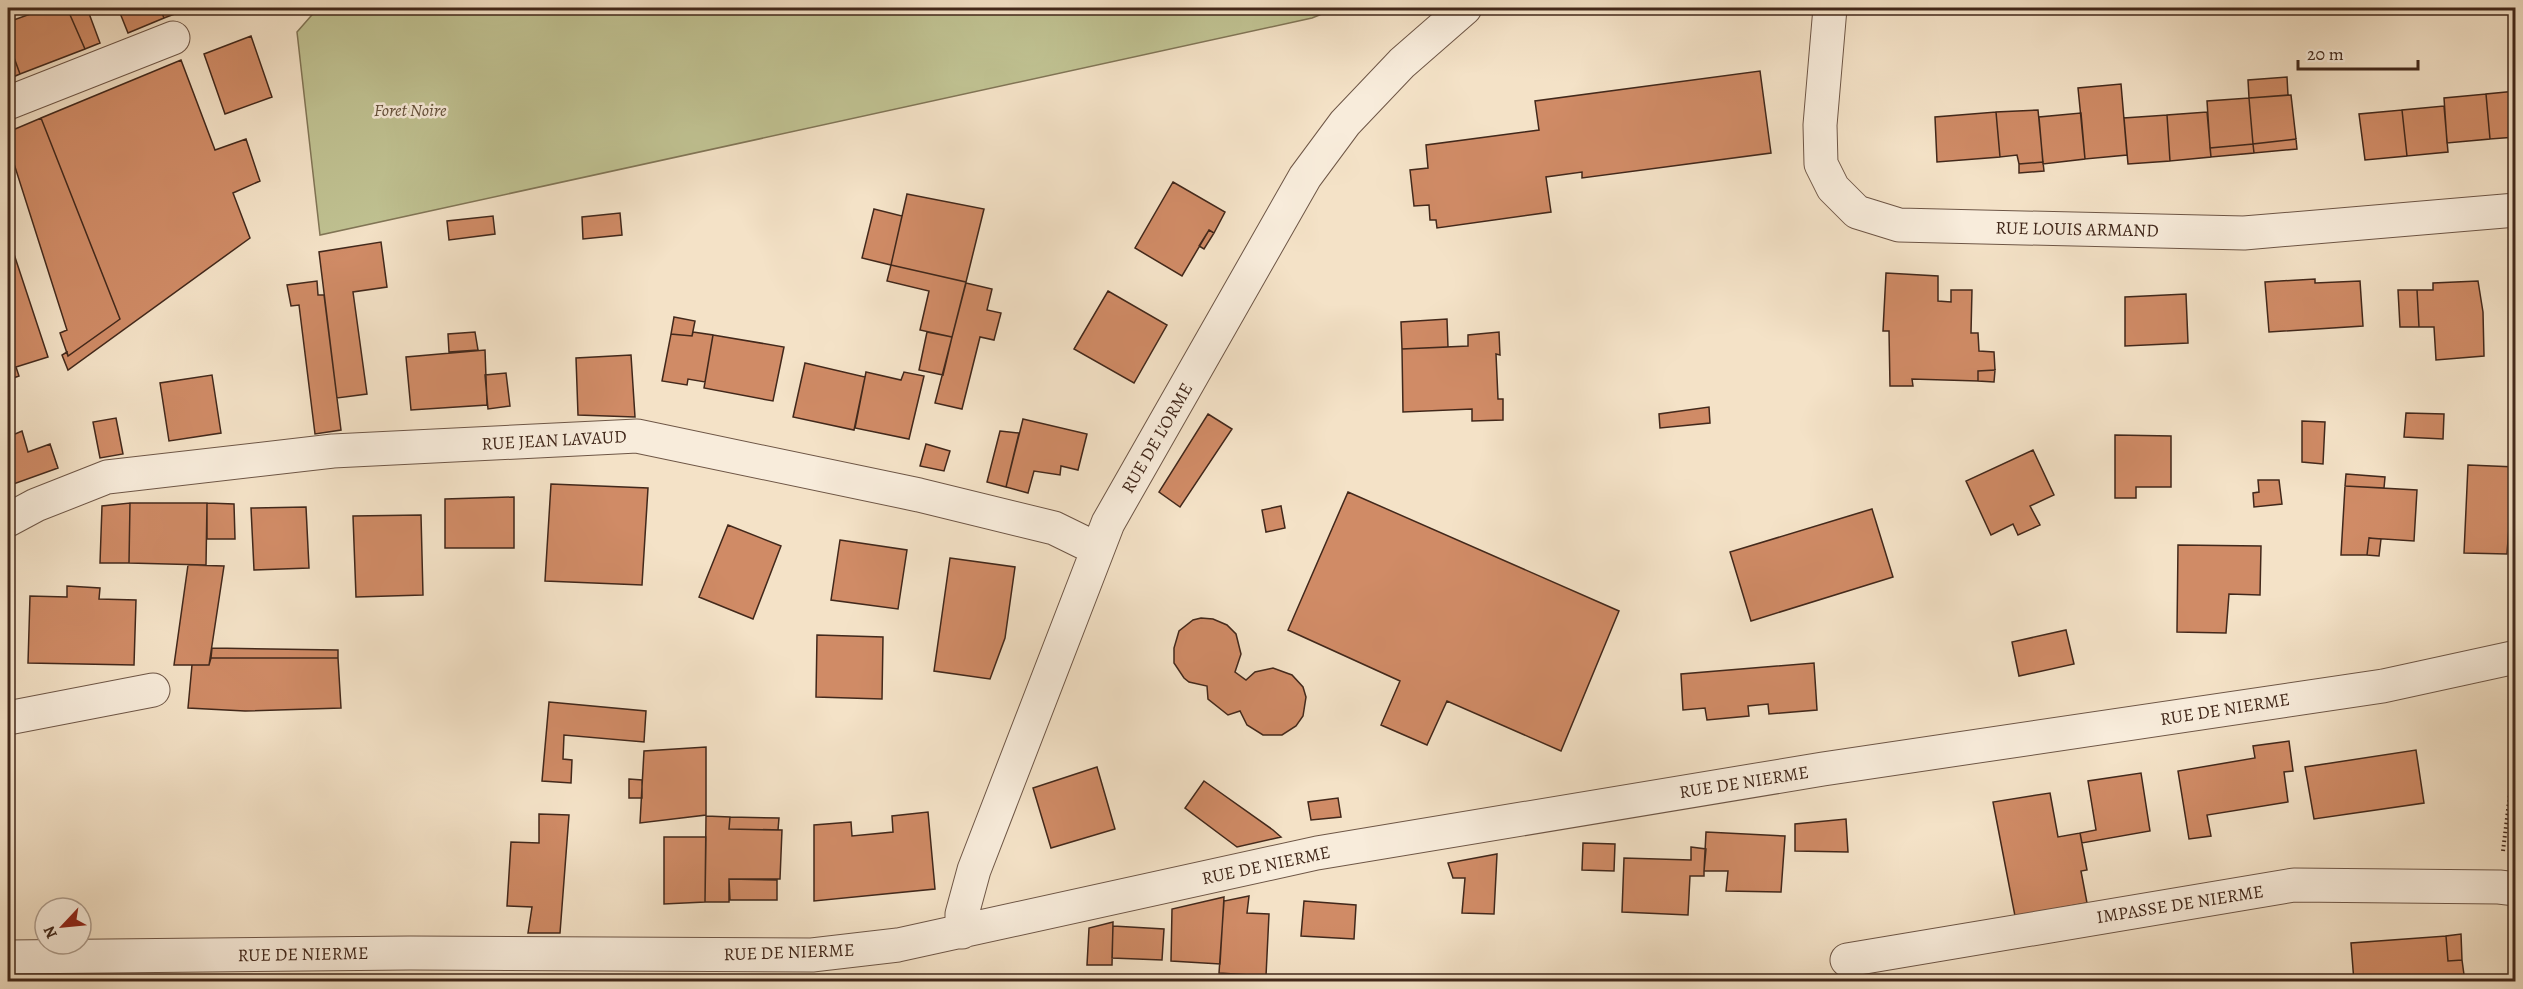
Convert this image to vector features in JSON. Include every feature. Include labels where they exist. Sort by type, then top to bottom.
[{"type":"street","name":"RUE DE L'ORME","points":[[962,932],[962,914],[974,870],[1108,523],[1305,177],[1345,123],[1401,63],[1465,8]]},
{"type":"street","name":"RUE LOUIS ARMAND","points":[[1830,8],[1820,125],[1821,164],[1833,188],[1857,212],[1899,225],[2244,233],[2516,210]]},
{"type":"street","points":[[8,103],[173,38]]},
{"type":"street","name":"RUE JEAN LAVAUD","points":[[8,520],[36,505],[106,477],[333,451],[637,436],[919,495],[1043,525],[1097,549]]},
{"type":"street","name":"RUE DE NIERME","points":[[8,957],[408,967],[812,955],[898,945],[1317,854],[1823,769],[2383,686],[2516,657]]},
{"type":"street","points":[[8,718],[153,690]]},
{"type":"street","name":"IMPASSE DE NIERME","points":[[1847,960],[2294,885],[2507,888]]},
{"type":"path","points":[[2507,888],[2516,744]]},
{"type":"green space","name":"Foret Noire","points":[[318,8],[1337,8],[1312,18],[320,235],[297,32]]},
{"type":"building","points":[[47,8],[67,8],[85,49],[20,74],[8,41],[8,22]]},
{"type":"building","points":[[67,8],[87,8],[100,43],[85,49]]},
{"type":"building","points":[[118,8],[160,8],[164,18],[128,33]]},
{"type":"building","points":[[160,8],[188,8],[188,9],[164,18]]},
{"type":"building","points":[[251,36],[272,97],[225,114],[204,54]]},
{"type":"building","points":[[8,41],[20,74],[8,79]]},
{"type":"building","points":[[181,60],[215,150],[246,139],[260,181],[233,193],[250,238],[68,370],[62,355],[67,352],[68,356],[120,319],[41,118]]},
{"type":"building","points":[[1760,71],[1771,153],[1582,178],[1582,172],[1546,177],[1551,212],[1437,228],[1436,220],[1430,220],[1429,205],[1414,206],[1410,170],[1428,168],[1426,145],[1539,130],[1535,101]]},
{"type":"building","points":[[2287,77],[2288,95],[2249,98],[2248,80]]},
{"type":"building","points":[[2121,84],[2127,155],[2085,159],[2078,88]]},
{"type":"building","points":[[2516,91],[2516,137],[2490,139],[2486,94]]},
{"type":"building","points":[[2486,94],[2490,139],[2447,143],[2444,98]]},
{"type":"building","points":[[2291,95],[2296,139],[2253,144],[2249,98]]},
{"type":"building","points":[[2249,98],[2253,144],[2210,148],[2207,101]]},
{"type":"building","points":[[2444,106],[2448,152],[2407,156],[2402,110]]},
{"type":"building","points":[[2038,110],[2043,162],[2019,164],[2017,155],[2000,157],[1996,112]]},
{"type":"building","points":[[2402,110],[2407,156],[2365,160],[2359,114]]},
{"type":"building","points":[[1996,112],[2000,157],[1937,162],[1935,117]]},
{"type":"building","points":[[2207,112],[2211,157],[2170,161],[2167,115]]},
{"type":"building","points":[[2081,113],[2085,159],[2043,164],[2039,117]]},
{"type":"building","points":[[2167,115],[2170,161],[2128,164],[2124,118]]},
{"type":"building","points":[[41,118],[120,319],[68,356],[60,333],[67,330],[8,145],[8,132]]},
{"type":"building","points":[[2296,139],[2297,149],[2254,153],[2253,144]]},
{"type":"building","points":[[2253,144],[2254,153],[2211,157],[2210,148]]},
{"type":"building","points":[[2043,162],[2044,171],[2019,173],[2019,164]]},
{"type":"building","points":[[1173,182],[1225,212],[1214,233],[1209,230],[1182,276],[1135,248]]},
{"type":"building","points":[[907,194],[984,209],[966,282],[891,265]]},
{"type":"building","points":[[874,209],[902,216],[891,265],[862,258]]},
{"type":"building","points":[[620,213],[622,235],[583,239],[582,217]]},
{"type":"building","points":[[493,216],[495,234],[449,240],[447,221]]},
{"type":"building","points":[[1209,230],[1214,233],[1204,249],[1199,246]]},
{"type":"building","points":[[8,236],[48,357],[16,367],[19,376],[8,380]]},
{"type":"building","points":[[381,242],[387,287],[353,292],[367,394],[337,398],[319,252]]},
{"type":"building","points":[[891,265],[966,282],[952,337],[920,330],[929,291],[887,281]]},
{"type":"building","points":[[1886,273],[1938,276],[1938,301],[1951,302],[1951,290],[1972,290],[1971,333],[1978,333],[1979,351],[1994,352],[1995,370],[1978,371],[1978,381],[1912,379],[1913,386],[1890,386],[1889,331],[1883,331]]},
{"type":"building","points":[[2315,279],[2315,283],[2360,281],[2363,326],[2269,332],[2265,282]]},
{"type":"building","points":[[317,281],[318,295],[324,295],[341,430],[315,434],[299,305],[291,306],[287,285]]},
{"type":"building","points":[[2478,281],[2483,312],[2484,356],[2436,360],[2434,327],[2419,327],[2417,290],[2433,290],[2433,283]]},
{"type":"building","points":[[966,283],[992,289],[987,310],[1001,313],[994,340],[980,337],[962,409],[935,403]]},
{"type":"building","points":[[2398,290],[2417,290],[2419,327],[2400,327]]},
{"type":"building","points":[[1108,291],[1167,325],[1134,383],[1074,349]]},
{"type":"building","points":[[2186,294],[2188,343],[2125,346],[2125,297]]},
{"type":"building","points":[[674,317],[695,321],[692,336],[671,334]]},
{"type":"building","points":[[1447,319],[1448,347],[1402,349],[1401,322]]},
{"type":"building","points":[[475,332],[478,350],[449,352],[448,334]]},
{"type":"building","points":[[693,332],[713,335],[705,382],[688,379],[687,385],[662,381],[671,334],[692,336]]},
{"type":"building","points":[[927,332],[952,337],[943,375],[919,370]]},
{"type":"building","points":[[1499,332],[1500,355],[1496,354],[1498,399],[1503,399],[1503,420],[1472,421],[1472,409],[1403,412],[1402,349],[1468,346],[1468,335]]},
{"type":"building","points":[[713,335],[784,347],[773,401],[704,388]]},
{"type":"building","points":[[485,350],[487,405],[411,410],[406,357]]},
{"type":"building","points":[[631,355],[635,417],[578,415],[576,358]]},
{"type":"building","points":[[805,363],[865,377],[854,430],[793,417]]},
{"type":"building","points":[[1995,370],[1994,382],[1978,381],[1978,371]]},
{"type":"building","points":[[866,372],[901,380],[904,372],[924,376],[909,439],[855,428]]},
{"type":"building","points":[[506,373],[510,406],[488,409],[485,375]]},
{"type":"building","points":[[212,375],[221,433],[169,441],[160,383]]},
{"type":"building","points":[[1709,407],[1710,423],[1660,428],[1659,414]]},
{"type":"building","points":[[2406,413],[2444,414],[2443,439],[2404,437]]},
{"type":"building","points":[[1208,414],[1232,429],[1180,507],[1159,492]]},
{"type":"building","points":[[116,418],[123,454],[100,458],[93,422]]},
{"type":"building","points":[[1023,419],[1087,434],[1078,470],[1061,466],[1060,475],[1034,471],[1028,493],[1006,487]]},
{"type":"building","points":[[2302,421],[2325,422],[2323,464],[2302,462]]},
{"type":"building","points":[[22,431],[28,452],[50,444],[58,468],[8,486],[8,437]]},
{"type":"building","points":[[1000,431],[1019,433],[1006,487],[987,482]]},
{"type":"building","points":[[2115,435],[2171,436],[2171,487],[2136,487],[2136,498],[2115,498]]},
{"type":"building","points":[[926,444],[950,451],[944,471],[920,466]]},
{"type":"building","points":[[2033,450],[2054,495],[2030,506],[2040,525],[2018,535],[2013,524],[1991,535],[1966,481]]},
{"type":"building","points":[[2468,465],[2516,467],[2515,511],[2510,512],[2507,554],[2464,553]]},
{"type":"building","points":[[2346,474],[2385,477],[2384,488],[2345,486]]},
{"type":"building","points":[[2258,480],[2279,480],[2282,504],[2254,507],[2253,493],[2259,492]]},
{"type":"building","points":[[551,484],[648,488],[642,585],[545,581]]},
{"type":"building","points":[[2345,486],[2417,490],[2414,541],[2369,538],[2367,555],[2341,555]]},
{"type":"building","points":[[1348,492],[1619,611],[1561,751],[1447,701],[1427,745],[1381,725],[1400,681],[1288,630]]},
{"type":"building","points":[[514,497],[514,548],[445,548],[445,499]]},
{"type":"building","points":[[130,503],[129,563],[100,563],[102,506]]},
{"type":"building","points":[[130,503],[207,503],[206,565],[129,563]]},
{"type":"building","points":[[207,503],[234,504],[235,539],[207,539]]},
{"type":"building","points":[[1281,506],[1285,528],[1266,532],[1262,510]]},
{"type":"building","points":[[306,507],[309,568],[254,570],[251,508]]},
{"type":"building","points":[[1872,509],[1893,577],[1751,621],[1730,552]]},
{"type":"building","points":[[421,515],[423,595],[356,597],[353,516]]},
{"type":"building","points":[[728,525],[781,546],[753,619],[699,597]]},
{"type":"building","points":[[2369,538],[2381,539],[2379,556],[2367,555]]},
{"type":"building","points":[[840,540],[907,550],[898,609],[831,600]]},
{"type":"building","points":[[2178,545],[2261,546],[2260,595],[2229,594],[2226,633],[2177,632]]},
{"type":"building","points":[[950,558],[1015,567],[1005,638],[990,679],[934,671]]},
{"type":"building","points":[[188,565],[224,566],[209,665],[174,665]]},
{"type":"building","points":[[67,586],[100,588],[99,599],[136,600],[134,665],[28,663],[30,596],[67,597]]},
{"type":"building","points":[[1213,619],[1227,625],[1236,634],[1241,654],[1235,672],[1246,680],[1255,672],[1273,668],[1292,675],[1303,687],[1306,697],[1303,716],[1296,726],[1282,735],[1263,735],[1247,725],[1240,711],[1228,715],[1208,699],[1207,686],[1189,682],[1184,678],[1174,663],[1174,648],[1179,631],[1193,620]]},
{"type":"building","points":[[2066,630],[2074,664],[2019,676],[2012,642]]},
{"type":"building","points":[[817,635],[883,637],[882,699],[816,697]]},
{"type":"building","points":[[212,648],[338,650],[338,658],[211,658]]},
{"type":"building","points":[[211,658],[338,658],[341,708],[245,711],[188,708],[192,665],[209,665]]},
{"type":"building","points":[[1814,663],[1817,710],[1769,714],[1768,704],[1748,706],[1749,716],[1707,720],[1705,708],[1683,710],[1681,674]]},
{"type":"building","points":[[549,702],[646,711],[644,742],[564,735],[563,759],[572,760],[571,783],[542,781]]},
{"type":"building","points":[[2289,741],[2293,771],[2284,772],[2288,802],[2207,815],[2211,836],[2189,839],[2178,771],[2255,758],[2253,746]]},
{"type":"building","points":[[706,747],[706,815],[640,823],[644,751]]},
{"type":"building","points":[[2416,750],[2424,803],[2314,819],[2305,767]]},
{"type":"building","points":[[1097,767],[1115,829],[1051,848],[1033,788]]},
{"type":"building","points":[[2141,773],[2150,831],[2082,843],[2080,833],[2096,830],[2088,781]]},
{"type":"building","points":[[629,779],[642,780],[642,798],[629,798]]},
{"type":"building","points":[[1204,781],[1281,837],[1237,847],[1185,808]]},
{"type":"building","points":[[2050,793],[2058,837],[2080,833],[2087,870],[2081,871],[2087,903],[2015,916],[1993,802]]},
{"type":"building","points":[[1338,798],[1341,817],[1311,820],[1308,802]]},
{"type":"building","points":[[928,812],[935,889],[814,901],[814,825],[851,822],[852,836],[893,832],[892,816]]},
{"type":"building","points":[[539,814],[569,815],[560,933],[528,933],[532,907],[507,906],[511,842],[539,843]]},
{"type":"building","points":[[706,816],[730,817],[729,829],[782,830],[780,879],[729,879],[729,902],[705,902]]},
{"type":"building","points":[[730,817],[779,818],[778,830],[729,829]]},
{"type":"building","points":[[1846,819],[1848,852],[1795,851],[1795,824]]},
{"type":"building","points":[[1706,832],[1785,836],[1781,892],[1726,891],[1728,871],[1704,871]]},
{"type":"building","points":[[664,837],[706,837],[705,902],[664,904]]},
{"type":"building","points":[[1583,843],[1615,844],[1614,871],[1582,870]]},
{"type":"building","points":[[1691,847],[1706,849],[1704,876],[1690,876],[1688,915],[1622,912],[1624,858],[1691,860]]},
{"type":"building","points":[[1497,854],[1494,914],[1462,913],[1465,878],[1453,878],[1448,863]]},
{"type":"building","points":[[729,879],[777,880],[777,900],[730,900]]},
{"type":"building","points":[[1249,896],[1247,913],[1269,914],[1266,976],[1219,973],[1224,901]]},
{"type":"building","points":[[1224,897],[1220,964],[1171,961],[1172,909]]},
{"type":"building","points":[[1304,901],[1356,905],[1354,939],[1301,936]]},
{"type":"building","points":[[1113,922],[1112,965],[1087,965],[1089,928]]},
{"type":"building","points":[[1113,926],[1164,929],[1162,960],[1112,958]]},
{"type":"building","points":[[2461,934],[2462,960],[2448,961],[2446,936]]},
{"type":"building","points":[[2446,936],[2448,961],[2462,960],[2465,982],[2354,982],[2351,943]]},
{"type":"building","points":[[870,976],[870,982],[825,982],[825,977]]},
{"type":"building","points":[[2134,976],[2135,982],[2099,982]]},
{"type":"building","points":[[803,977],[803,982],[758,982],[758,978]]},
{"type":"building","points":[[378,979],[378,982],[309,982],[309,981]]}]
